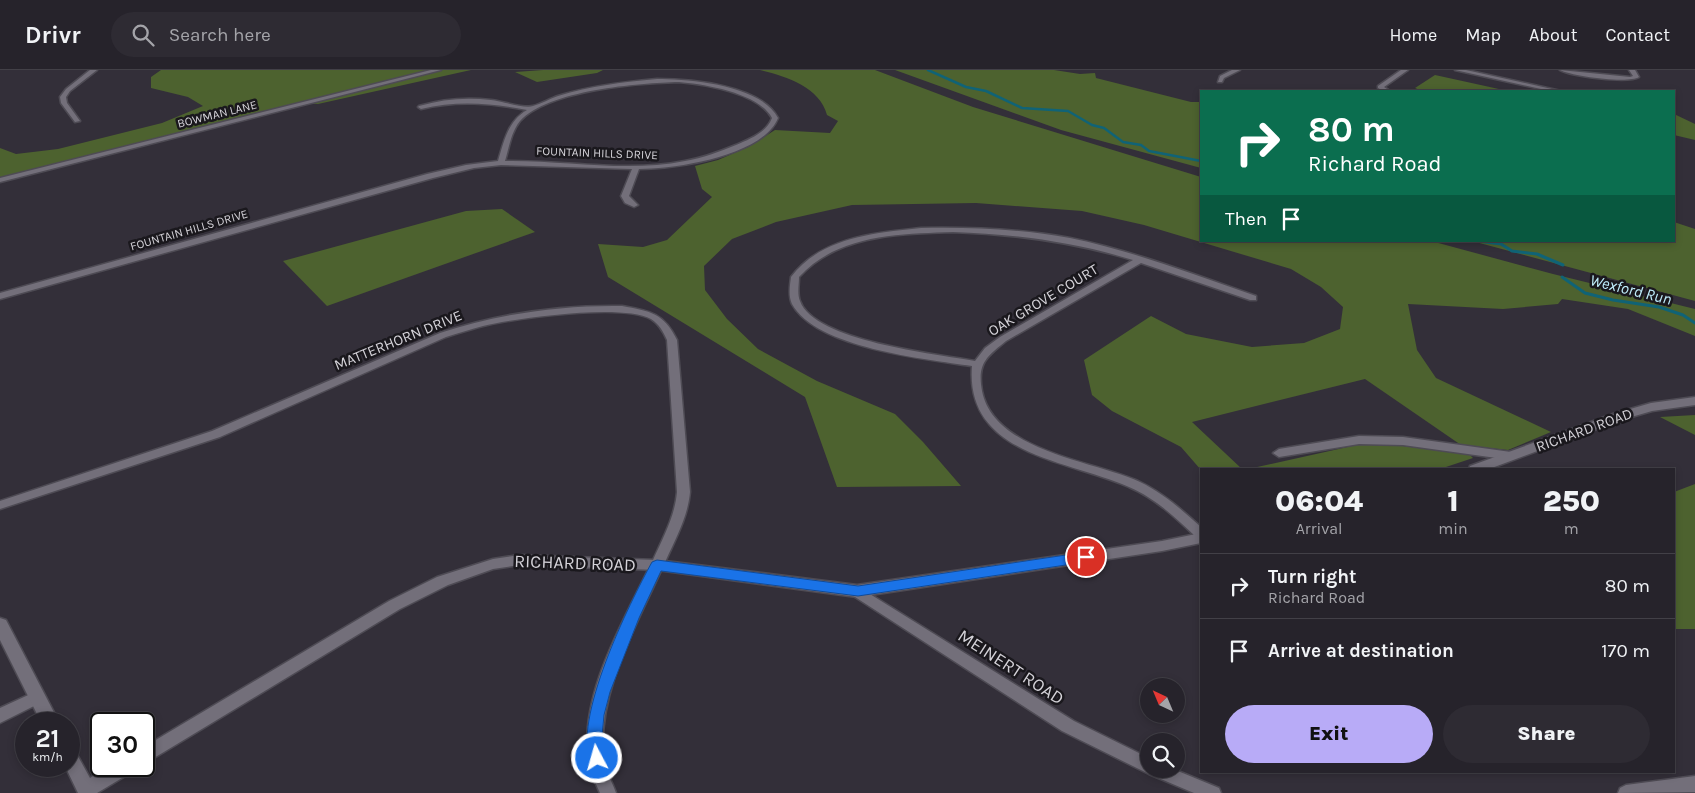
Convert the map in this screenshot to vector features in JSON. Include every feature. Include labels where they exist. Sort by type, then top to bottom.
[{"type":"street","points":[[77,121],[64,103],[63,97],[68,90],[94,70]]},
{"type":"street","name":"BOWMAN LANE","points":[[0,180],[438,70]]},
{"type":"street","points":[[1220,81],[1222,77],[1236,70]]},
{"type":"street","points":[[1385,90],[1380,87],[1405,70]]},
{"type":"street","points":[[1458,70],[1553,90]]},
{"type":"street","points":[[1563,70],[1620,79],[1636,77],[1632,70]]},
{"type":"street","name":"FOUNTAIN HILLS DRIVE","points":[[0,296],[430,176],[473,166],[501,163],[636,168],[676,166],[715,157],[761,136],[770,128],[775,118],[773,113],[761,104],[732,91],[697,82],[679,80],[634,83],[555,99],[522,115],[514,124],[501,163]]},
{"type":"street","points":[[421,107],[448,102],[472,101],[495,102],[532,109]]},
{"type":"street","points":[[634,204],[628,202],[625,196],[636,168]]},
{"type":"street","name":"OAK GROVE COURT","points":[[1140,260],[1003,339],[989,350],[977,364],[862,343],[834,333],[805,315],[796,302],[795,276],[805,265],[836,246],[860,239],[892,234],[941,231],[995,232],[1043,236],[1095,247],[1140,260],[1252,298]]},
{"type":"street","name":"MATTERHORN DRIVE","points":[[0,505],[216,434],[461,329],[487,322],[533,315],[616,308],[643,314],[658,320],[670,332],[672,340],[683,474],[683,499],[678,517],[632,618],[596,715],[594,736],[600,778],[608,793]]},
{"type":"street","points":[[977,364],[976,386],[980,404],[994,423],[1012,438],[1042,454],[1118,477],[1137,485],[1175,511],[1200,533]]},
{"type":"street","name":"RICHARD ROAD","points":[[1478,468],[1626,414],[1652,407],[1695,401]]},
{"type":"street","points":[[1279,453],[1360,440],[1403,441],[1510,456]]},
{"type":"street","name":"RICHARD ROAD","points":[[155,749],[405,600],[446,580],[482,566],[500,562],[519,560],[657,565],[858,591],[1162,546],[1200,538]]},
{"type":"street","name":"MEINERT ROAD","points":[[858,591],[1068,726],[1140,762]]},
{"type":"street","points":[[0,624],[45,712]]},
{"type":"street","points":[[0,716],[37,697]]},
{"type":"street","points":[[79,777],[87,792],[110,777]]},
{"type":"street","points":[[1177,778],[1213,793]]},
{"type":"street","points":[[1626,793],[1695,784]]},
{"type":"green space","points":[[161,70],[471,70],[318,104],[301,103],[0,178],[0,148],[16,154],[58,149],[162,123],[203,106],[188,97],[151,88],[151,77]]},
{"type":"green space","points":[[603,70],[597,73],[537,82],[515,72]]},
{"type":"green space","points":[[760,70],[875,70],[973,107],[1200,177],[1200,242],[1144,225],[1082,211],[976,203],[852,205],[776,222],[732,239],[704,266],[705,290],[727,319],[758,349],[817,381],[895,414],[923,442],[961,486],[837,487],[805,397],[608,277],[598,244],[643,247],[667,240],[712,197],[702,189],[695,166],[718,160],[748,147],[775,130],[830,133],[838,121],[827,115],[817,97],[800,84]]},
{"type":"green space","points":[[895,70],[1054,70],[1080,74],[1095,73],[1096,78],[1191,102],[1200,102],[1200,168],[1061,130]]},
{"type":"green space","points":[[1435,75],[1503,90],[1420,90],[1415,88]]},
{"type":"green space","points":[[1675,114],[1695,124],[1695,140],[1675,135]]},
{"type":"green space","points":[[502,209],[535,232],[327,306],[283,261],[466,211]]},
{"type":"green space","points":[[1675,222],[1695,229],[1695,301],[1476,242],[1675,242]]},
{"type":"green space","points":[[1201,242],[1435,242],[1553,274],[1695,309],[1695,336],[1628,309],[1562,299],[1558,304],[1503,309],[1408,304],[1417,350],[1436,378],[1551,432],[1508,450],[1461,445],[1365,379],[1192,422],[1241,468],[1200,469],[1181,447],[1112,411],[1092,395],[1084,360],[1151,316],[1186,334],[1252,347],[1304,343],[1340,329],[1343,307],[1321,287],[1291,269]]},
{"type":"green space","points":[[1695,415],[1695,435],[1660,417]]},
{"type":"green space","points":[[1361,444],[1403,446],[1470,455],[1473,458],[1443,468],[1253,468]]},
{"type":"green space","points":[[1695,484],[1695,629],[1675,629],[1675,492]]},
{"type":"waterway","name":"Wexford Run","points":[[928,70],[966,87],[986,91],[1022,108],[1068,111],[1092,125],[1104,128],[1123,142],[1141,145],[1149,151],[1200,161]]},
{"type":"waterway","name":"Wexford Run","points":[[1486,242],[1501,244],[1512,251],[1537,254],[1563,265]]},
{"type":"waterway","name":"Wexford Run","points":[[1562,277],[1585,293],[1613,300],[1659,307],[1683,315],[1695,323]]},
{"type":"route","points":[[597,758],[594,736],[596,715],[603,692],[632,618],[657,565],[858,591],[1086,557]]}]
